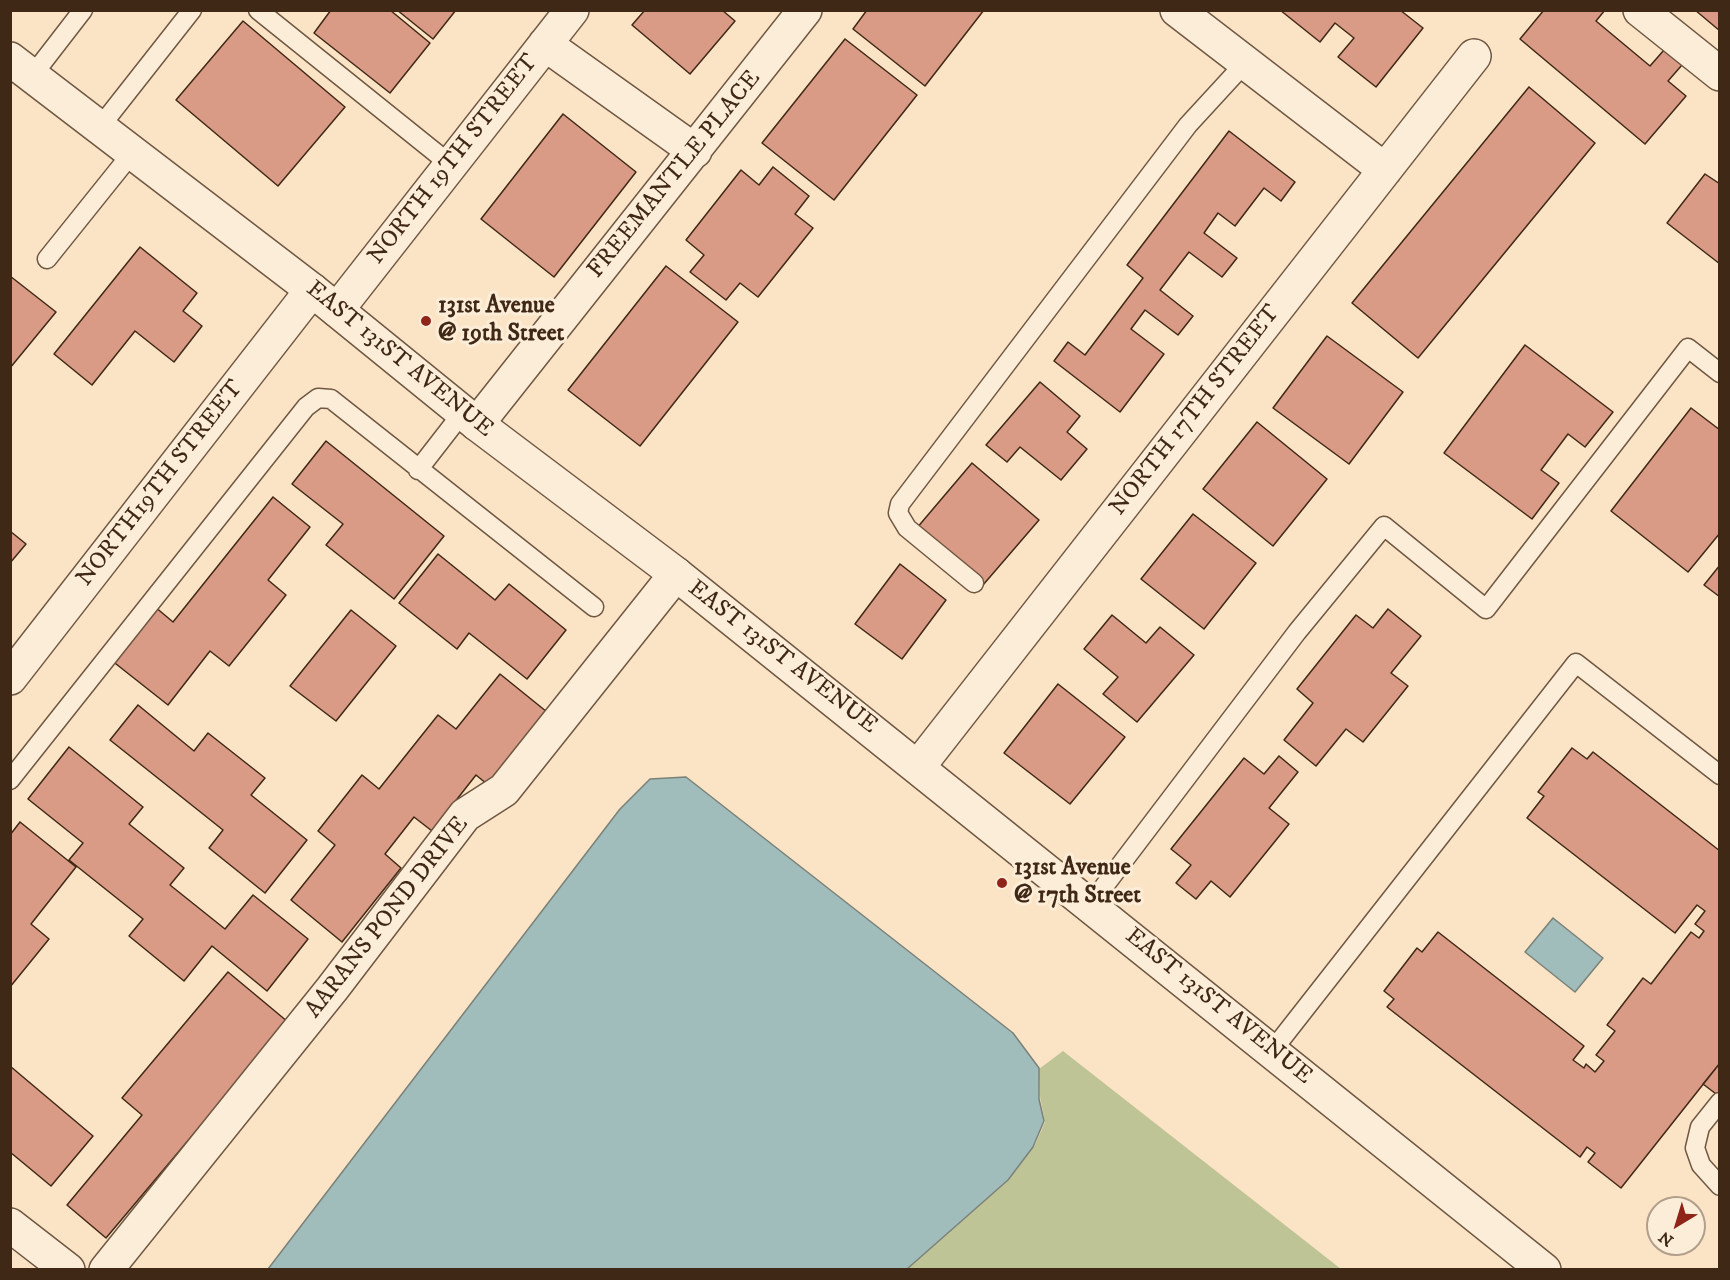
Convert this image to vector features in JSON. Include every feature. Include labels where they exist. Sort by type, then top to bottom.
[{"type":"street","name":"NORTH 19TH STREET","points":[[337,310],[572,10]]},
{"type":"street","name":"FREEMANTLE PLACE","points":[[470,418],[531,357],[632,225],[695,151],[805,10]]},
{"type":"street","points":[[1177,10],[1384,170]]},
{"type":"street","points":[[1640,10],[1719,74]]},
{"type":"street","points":[[545,44],[695,151]]},
{"type":"street","name":"NORTH 17TH STREET","points":[[918,766],[1474,56]]},
{"type":"street","name":"EAST 131ST AVENUE","points":[[21,67],[312,290],[470,418],[676,574],[1544,1269]]},
{"type":"street","name":"NORTH19TH STREET","points":[[10,678],[312,290]]},
{"type":"street","name":"AARANS POND DRIVE","points":[[106,1269],[332,989],[465,815],[504,790],[676,574]]},
{"type":"street","points":[[10,1225],[68,1269]]},
{"type":"lane","points":[[21,67],[83,10]]},
{"type":"lane","points":[[100,127],[192,10]]},
{"type":"lane","points":[[258,10],[451,165]]},
{"type":"lane","points":[[974,583],[907,528],[898,513],[900,504],[1188,125],[1245,63]]},
{"type":"lane","points":[[47,259],[132,153]]},
{"type":"lane","points":[[1090,905],[1297,632],[1384,526],[1486,609],[1688,348],[1719,373]]},
{"type":"lane","points":[[10,780],[306,407],[318,398],[331,399],[594,607]]},
{"type":"lane","points":[[418,470],[470,418]]},
{"type":"lane","points":[[1272,1051],[1576,663],[1719,775]]},
{"type":"lane","points":[[1719,1102],[1700,1127],[1695,1149],[1701,1165],[1719,1186]]},
{"type":"green space","points":[[1063,1051],[1341,1269],[907,1269],[1008,1180],[1035,1145],[1045,1122],[1040,1097],[1039,1069]]},
{"type":"water","points":[[686,777],[1013,1033],[1039,1068],[1039,1099],[1044,1121],[1033,1147],[1008,1180],[907,1269],[268,1269],[620,809],[650,779]]},
{"type":"water","points":[[1553,918],[1603,958],[1575,992],[1525,952]]},
{"type":"building","points":[[331,10],[390,10],[430,43],[390,93],[314,33]]},
{"type":"building","points":[[397,10],[456,10],[433,39]]},
{"type":"building","points":[[645,10],[722,10],[735,21],[690,74],[632,25]]},
{"type":"building","points":[[867,10],[984,10],[925,86],[853,29]]},
{"type":"building","points":[[1280,10],[1400,10],[1423,28],[1376,87],[1338,57],[1354,38],[1335,23],[1320,42]]},
{"type":"building","points":[[1544,10],[1605,10],[1596,21],[1650,66],[1664,50],[1682,65],[1668,81],[1686,96],[1645,144],[1520,39]]},
{"type":"building","points":[[1695,10],[1720,10],[1720,31]]},
{"type":"building","points":[[243,21],[345,107],[278,186],[176,100]]},
{"type":"building","points":[[845,39],[917,95],[834,200],[762,143]]},
{"type":"building","points":[[1529,87],[1595,143],[1418,358],[1352,303]]},
{"type":"building","points":[[563,114],[636,172],[554,277],[481,219]]},
{"type":"building","points":[[1229,131],[1295,182],[1281,201],[1264,188],[1235,226],[1218,213],[1204,233],[1237,258],[1222,277],[1189,252],[1160,290],[1193,316],[1178,335],[1145,310],[1131,329],[1164,354],[1120,412],[1054,361],[1068,342],[1085,355],[1143,278],[1127,265]]},
{"type":"building","points":[[773,167],[809,196],[795,214],[813,228],[758,297],[740,283],[726,300],[690,272],[704,255],[686,240],[741,170],[759,185]]},
{"type":"building","points":[[1705,174],[1720,184],[1720,264],[1667,223]]},
{"type":"building","points":[[140,247],[197,293],[183,311],[202,326],[174,362],[135,331],[92,385],[54,354]]},
{"type":"building","points":[[666,266],[738,322],[640,446],[568,390]]},
{"type":"building","points":[[10,276],[56,312],[10,368]]},
{"type":"building","points":[[1327,336],[1403,392],[1349,464],[1273,408]]},
{"type":"building","points":[[1525,345],[1613,412],[1585,447],[1568,434],[1541,470],[1559,483],[1532,519],[1444,453]]},
{"type":"building","points":[[1040,382],[1080,416],[1067,432],[1087,449],[1061,480],[1020,447],[1007,462],[986,445]]},
{"type":"building","points":[[1691,408],[1720,430],[1720,533],[1688,572],[1611,511]]},
{"type":"building","points":[[1257,422],[1327,479],[1273,546],[1203,489]]},
{"type":"building","points":[[326,441],[444,536],[394,599],[326,545],[343,524],[292,484]]},
{"type":"building","points":[[972,463],[1039,520],[983,585],[916,529]]},
{"type":"building","points":[[273,497],[310,527],[268,580],[286,595],[229,666],[210,651],[168,705],[111,660],[154,606],[173,622]]},
{"type":"building","points":[[1193,514],[1256,563],[1204,629],[1141,579]]},
{"type":"building","points":[[10,531],[26,544],[10,563]]},
{"type":"building","points":[[438,554],[495,600],[509,584],[566,630],[527,679],[469,633],[457,649],[399,603]]},
{"type":"building","points":[[900,564],[946,600],[902,659],[855,624]]},
{"type":"building","points":[[1720,565],[1720,597],[1704,585]]},
{"type":"building","points":[[1388,609],[1421,636],[1391,673],[1408,686],[1363,742],[1346,729],[1316,766],[1284,740],[1313,703],[1297,689],[1356,615],[1373,628]]},
{"type":"building","points":[[351,610],[396,646],[336,721],[290,686]]},
{"type":"building","points":[[1112,615],[1146,643],[1160,627],[1194,655],[1137,722],[1103,694],[1118,677],[1084,649]]},
{"type":"building","points":[[500,674],[552,716],[493,789],[476,775],[432,831],[414,817],[385,854],[401,868],[342,942],[291,900],[335,845],[318,831],[362,775],[379,789],[438,715],[456,729]]},
{"type":"building","points":[[1058,684],[1125,737],[1070,804],[1004,753]]},
{"type":"building","points":[[138,705],[194,751],[208,733],[265,778],[251,795],[307,840],[265,893],[209,848],[223,830],[110,740]]},
{"type":"building","points":[[69,747],[143,807],[129,824],[184,868],[170,885],[225,929],[253,895],[308,939],[267,991],[212,946],[184,981],[129,936],[143,919],[69,860],[83,843],[28,799]]},
{"type":"building","points":[[1572,748],[1587,759],[1593,752],[1720,851],[1720,1063],[1621,1188],[1588,1162],[1595,1153],[1587,1147],[1580,1157],[1387,1007],[1394,999],[1384,991],[1417,948],[1422,952],[1438,932],[1584,1046],[1573,1060],[1584,1068],[1586,1064],[1595,1072],[1604,1061],[1596,1055],[1615,1031],[1607,1025],[1643,978],[1651,984],[1691,932],[1699,938],[1704,931],[1695,924],[1705,911],[1697,905],[1675,933],[1527,818],[1544,796],[1538,792]]},
{"type":"building","points":[[1279,756],[1298,772],[1269,808],[1289,824],[1230,897],[1211,881],[1196,899],[1176,883],[1191,865],[1171,849],[1244,758],[1264,774]]},
{"type":"building","points":[[20,822],[76,867],[31,924],[49,939],[10,987],[10,835]]},
{"type":"building","points":[[228,972],[288,1022],[106,1238],[67,1205],[142,1115],[122,1098]]},
{"type":"building","points":[[1720,1063],[1720,1097],[1703,1084]]},
{"type":"building","points":[[10,1066],[93,1136],[51,1186],[10,1152]]},
{"type":"place","name":"131st Avenue @ 19th Street","points":[[426,321]]},
{"type":"place","name":"131st Avenue @ 17th Street","points":[[1002,883]]}]
